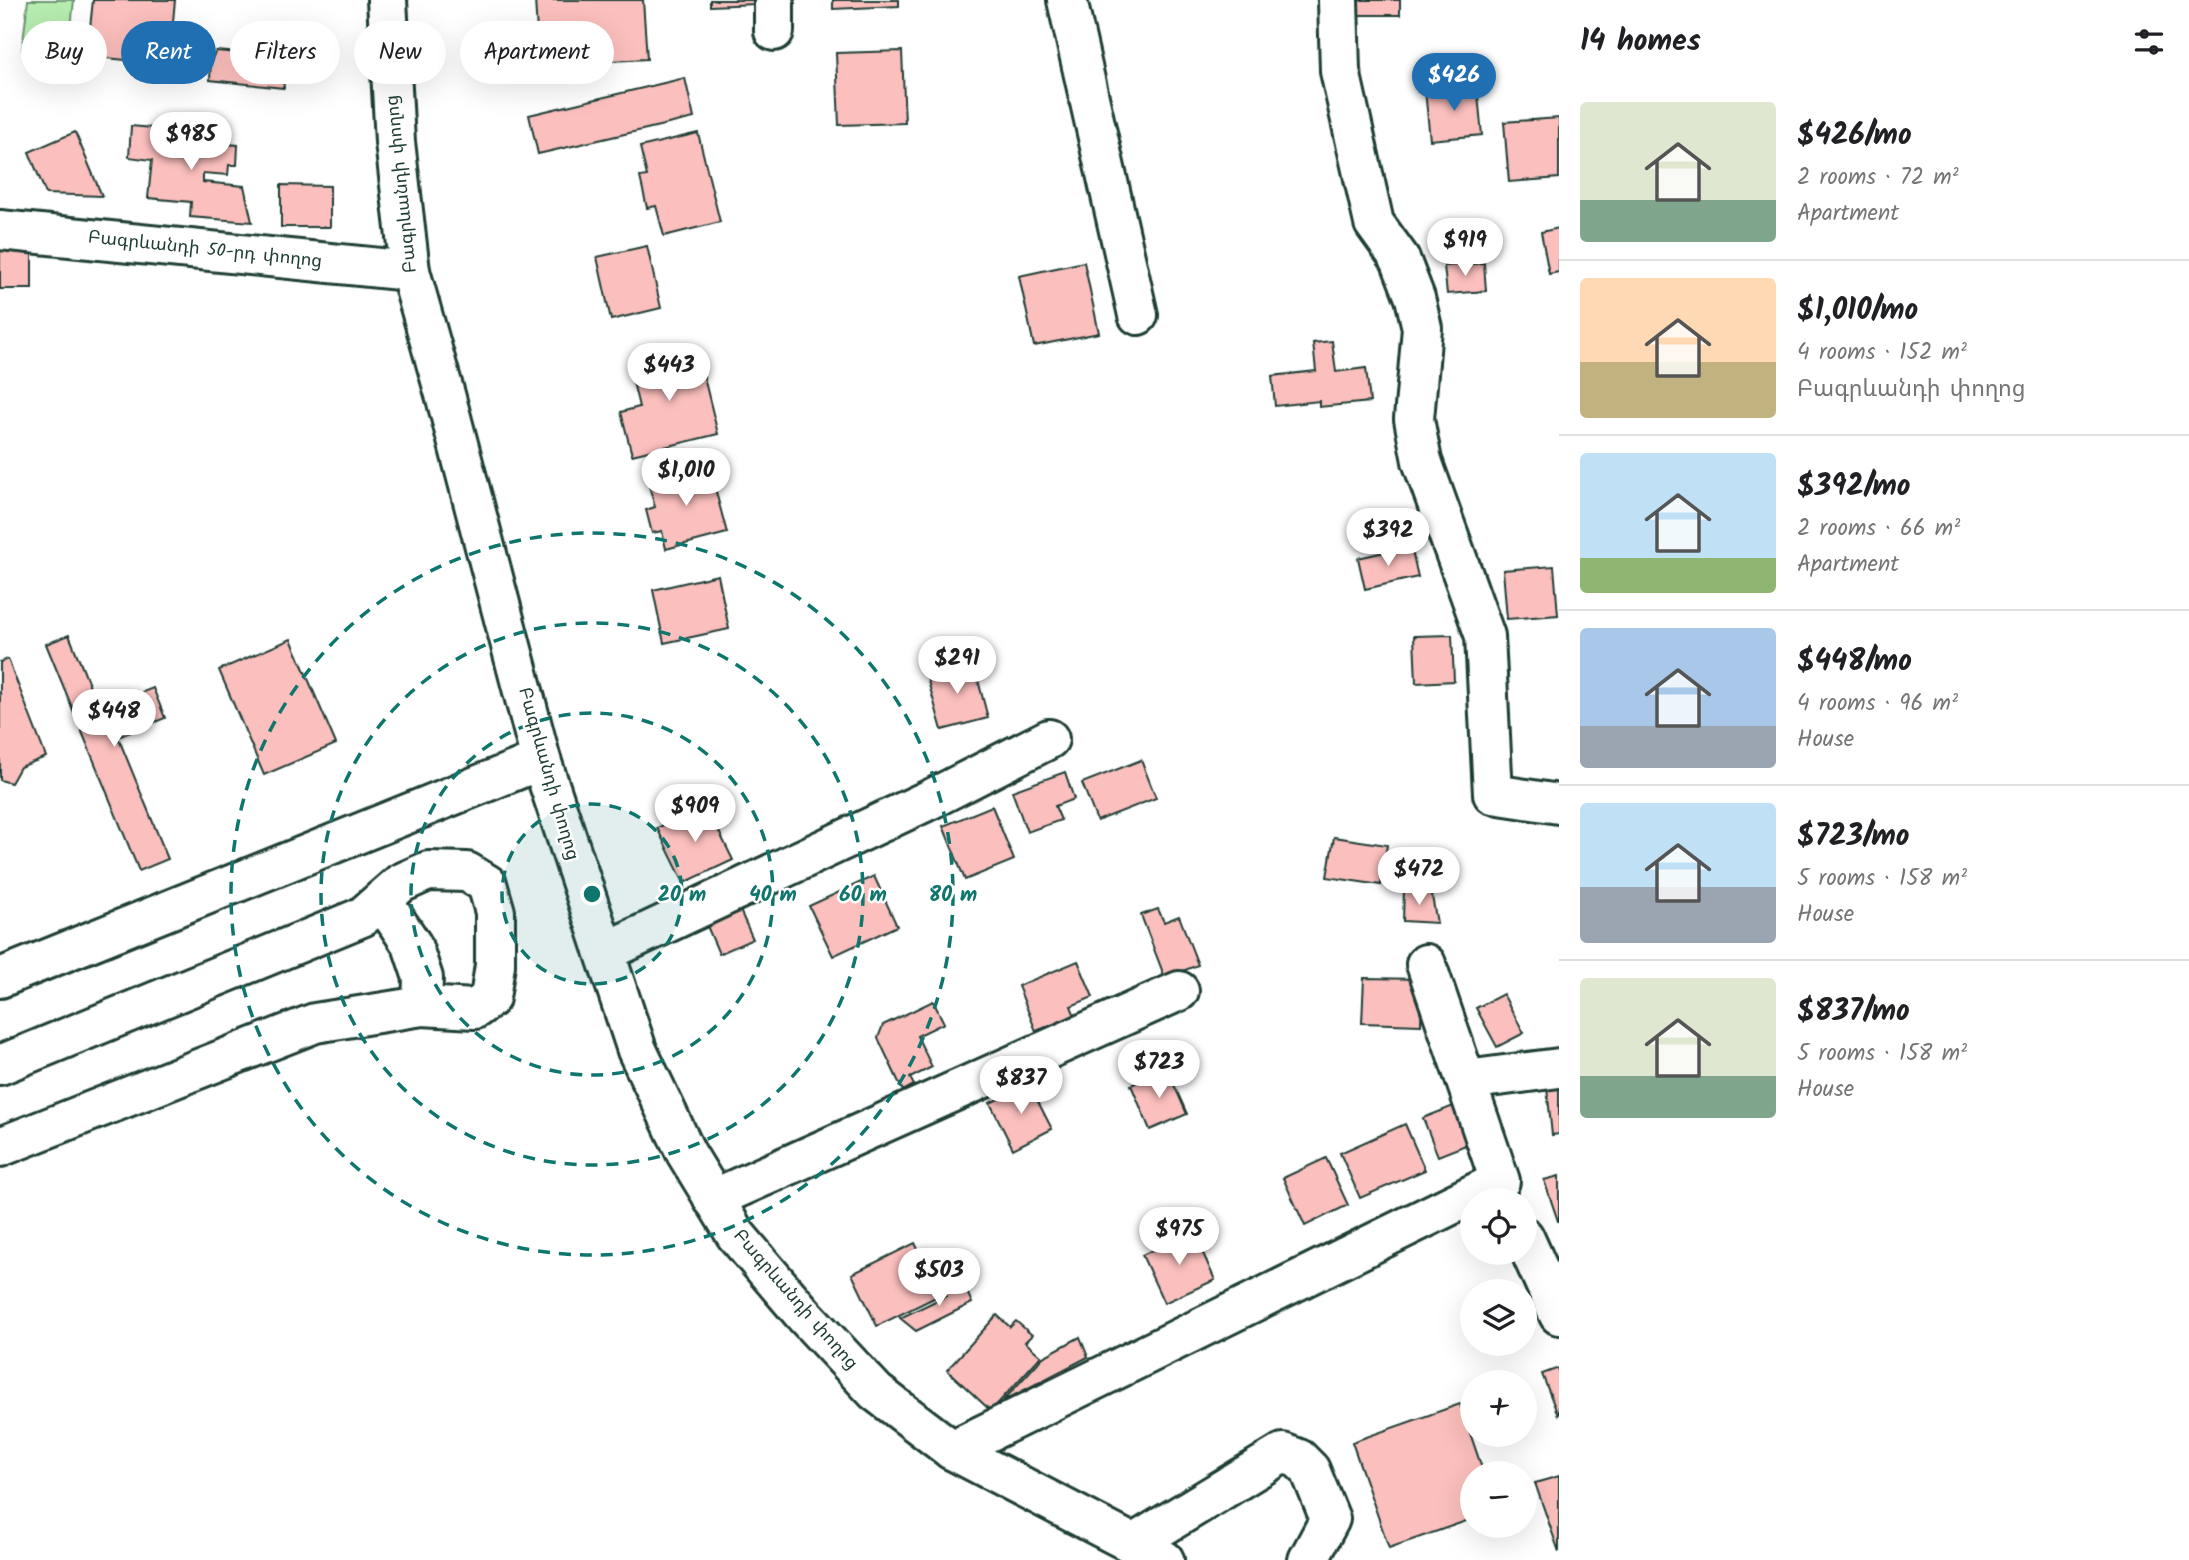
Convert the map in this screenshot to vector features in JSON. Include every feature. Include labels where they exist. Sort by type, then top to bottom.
[{"type":"street","name":"Բագրևանդի փողոց","points":[[387,0],[395,142],[410,271],[541,760],[637,1050],[687,1153],[736,1235],[804,1315],[876,1392],[951,1450],[1149,1552]]},
{"type":"street","points":[[1068,0],[1138,315]]},
{"type":"street","points":[[1338,0],[1340,71],[1374,223],[1399,259],[1415,298],[1422,328],[1414,419],[1422,461],[1485,636],[1493,794],[1559,804]]},
{"type":"street","name":"Բագրևանդի 50-րդ փողոց","points":[[0,230],[410,271]]},
{"type":"street","points":[[605,952],[931,799],[1049,739]]},
{"type":"street","points":[[0,978],[541,760]]},
{"type":"street","points":[[0,1065],[362,918],[401,883],[429,871],[467,872],[487,884],[495,912],[495,965],[490,998],[475,1009],[422,1006],[315,1023],[0,1147]]},
{"type":"street","points":[[382,900],[412,945],[423,978],[422,1006]]},
{"type":"street","points":[[1426,964],[1503,1188]]},
{"type":"street","points":[[713,1199],[1179,991]]},
{"type":"street","points":[[1466,1080],[1559,1068]]},
{"type":"street","points":[[951,1450],[1460,1212]]},
{"type":"street","points":[[1537,1265],[1559,1315]]},
{"type":"street","points":[[1149,1552],[1283,1453],[1298,1459],[1310,1470],[1330,1519],[1308,1560]]},
{"type":"green space","points":[[28,0],[74,0],[72,21],[25,21]]},
{"type":"building","points":[[93,0],[175,0],[173,21],[121,21],[121,60],[107,58],[107,21],[91,21]]},
{"type":"building","points":[[535,0],[643,0],[647,59],[614,61],[614,21],[536,21]]},
{"type":"building","points":[[710,0],[756,0],[756,4],[710,6]]},
{"type":"building","points":[[833,0],[899,0],[899,6],[833,9]]},
{"type":"building","points":[[1354,0],[1400,0],[1400,15],[1354,15]]},
{"type":"building","points":[[216,51],[230,52],[230,82],[216,81]]},
{"type":"building","points":[[902,51],[905,123],[839,125],[836,53]]},
{"type":"building","points":[[685,78],[694,118],[538,154],[529,115]]},
{"type":"building","points":[[247,84],[284,84],[284,88]]},
{"type":"building","points":[[1477,85],[1482,135],[1430,140],[1425,90]]},
{"type":"building","points":[[1559,118],[1559,178],[1509,182],[1504,122]]},
{"type":"building","points":[[131,126],[207,133],[206,142],[238,145],[237,165],[229,165],[228,175],[203,173],[203,182],[244,186],[252,222],[190,217],[191,202],[148,198],[152,160],[129,157]]},
{"type":"building","points":[[75,132],[102,196],[46,194],[29,152]]},
{"type":"building","points":[[698,133],[720,222],[664,236],[656,206],[647,208],[640,177],[647,176],[640,147]]},
{"type":"building","points":[[281,185],[330,186],[330,227],[281,227]]},
{"type":"building","points":[[1559,228],[1559,272],[1549,274],[1541,232]]},
{"type":"building","points":[[647,246],[661,308],[611,320],[597,257]]},
{"type":"building","points":[[0,247],[32,247],[32,289],[0,289]]},
{"type":"building","points":[[1084,262],[1099,333],[1034,346],[1019,276]]},
{"type":"building","points":[[1484,263],[1486,291],[1447,294],[1444,266]]},
{"type":"building","points":[[1332,341],[1336,372],[1366,368],[1370,402],[1319,407],[1319,401],[1275,406],[1272,376],[1316,371],[1313,343]]},
{"type":"building","points":[[697,349],[718,434],[632,455],[621,412],[639,407],[629,365]]},
{"type":"building","points":[[709,466],[727,533],[666,549],[662,531],[652,533],[646,510],[655,507],[648,482]]},
{"type":"building","points":[[1411,546],[1418,577],[1365,589],[1358,558]]},
{"type":"building","points":[[1554,566],[1558,615],[1507,619],[1503,570]]},
{"type":"building","points":[[718,575],[729,629],[664,643],[653,590]]},
{"type":"building","points":[[69,635],[99,709],[153,688],[165,718],[118,737],[168,859],[139,871],[46,644]]},
{"type":"building","points":[[1452,635],[1454,681],[1416,683],[1414,636]]},
{"type":"building","points":[[291,639],[336,744],[264,775],[219,670]]},
{"type":"building","points":[[8,659],[46,757],[20,767],[11,783],[0,780],[0,662]]},
{"type":"building","points":[[973,661],[988,718],[942,730],[926,674]]},
{"type":"building","points":[[1141,760],[1156,798],[1097,821],[1082,783]]},
{"type":"building","points":[[1065,772],[1074,799],[1055,806],[1061,820],[1027,832],[1012,791]]},
{"type":"building","points":[[706,805],[733,860],[684,883],[657,828]]},
{"type":"building","points":[[992,806],[1014,860],[965,880],[943,826]]},
{"type":"building","points":[[1334,837],[1387,845],[1381,885],[1327,877]]},
{"type":"building","points":[[874,876],[897,926],[833,956],[809,906]]},
{"type":"building","points":[[1404,889],[1431,891],[1437,923],[1403,921]]},
{"type":"building","points":[[737,904],[753,939],[719,954],[704,919]]},
{"type":"building","points":[[1158,909],[1164,922],[1179,916],[1198,965],[1165,978],[1141,915]]},
{"type":"building","points":[[1078,961],[1093,997],[1071,1006],[1075,1016],[1036,1031],[1018,986]]},
{"type":"building","points":[[1364,978],[1422,979],[1421,1025],[1362,1023]]},
{"type":"building","points":[[1503,994],[1524,1033],[1497,1047],[1476,1008]]},
{"type":"building","points":[[933,1001],[944,1023],[917,1036],[932,1067],[910,1078],[914,1085],[903,1091],[878,1038],[883,1025]]},
{"type":"building","points":[[1167,1069],[1187,1114],[1150,1130],[1131,1085]]},
{"type":"building","points":[[1029,1084],[1052,1129],[1013,1149],[990,1103]]},
{"type":"building","points":[[1559,1086],[1559,1134],[1552,1135],[1547,1088]]},
{"type":"building","points":[[1461,1103],[1476,1141],[1438,1156],[1423,1118]]},
{"type":"building","points":[[1405,1124],[1425,1170],[1360,1198],[1340,1153]]},
{"type":"building","points":[[1326,1158],[1348,1205],[1305,1226],[1283,1178]]},
{"type":"building","points":[[1559,1176],[1559,1221],[1558,1221],[1544,1180]]},
{"type":"building","points":[[1193,1231],[1215,1280],[1164,1303],[1142,1255]]},
{"type":"building","points":[[915,1243],[940,1295],[877,1326],[852,1274]]},
{"type":"building","points":[[963,1283],[972,1303],[916,1331],[900,1318],[946,1296],[944,1292]]},
{"type":"building","points":[[997,1315],[1010,1327],[1016,1321],[1032,1335],[1025,1342],[1041,1356],[991,1411],[947,1370]]},
{"type":"building","points":[[1080,1337],[1088,1357],[1003,1401],[1043,1357]]},
{"type":"building","points":[[1559,1368],[1559,1414],[1558,1415],[1542,1374]]},
{"type":"building","points":[[1460,1404],[1460,1447],[1475,1447],[1480,1461],[1460,1461],[1460,1523],[1389,1548],[1352,1442]]},
{"type":"building","points":[[1559,1476],[1559,1552],[1537,1489],[1537,1482]]}]
